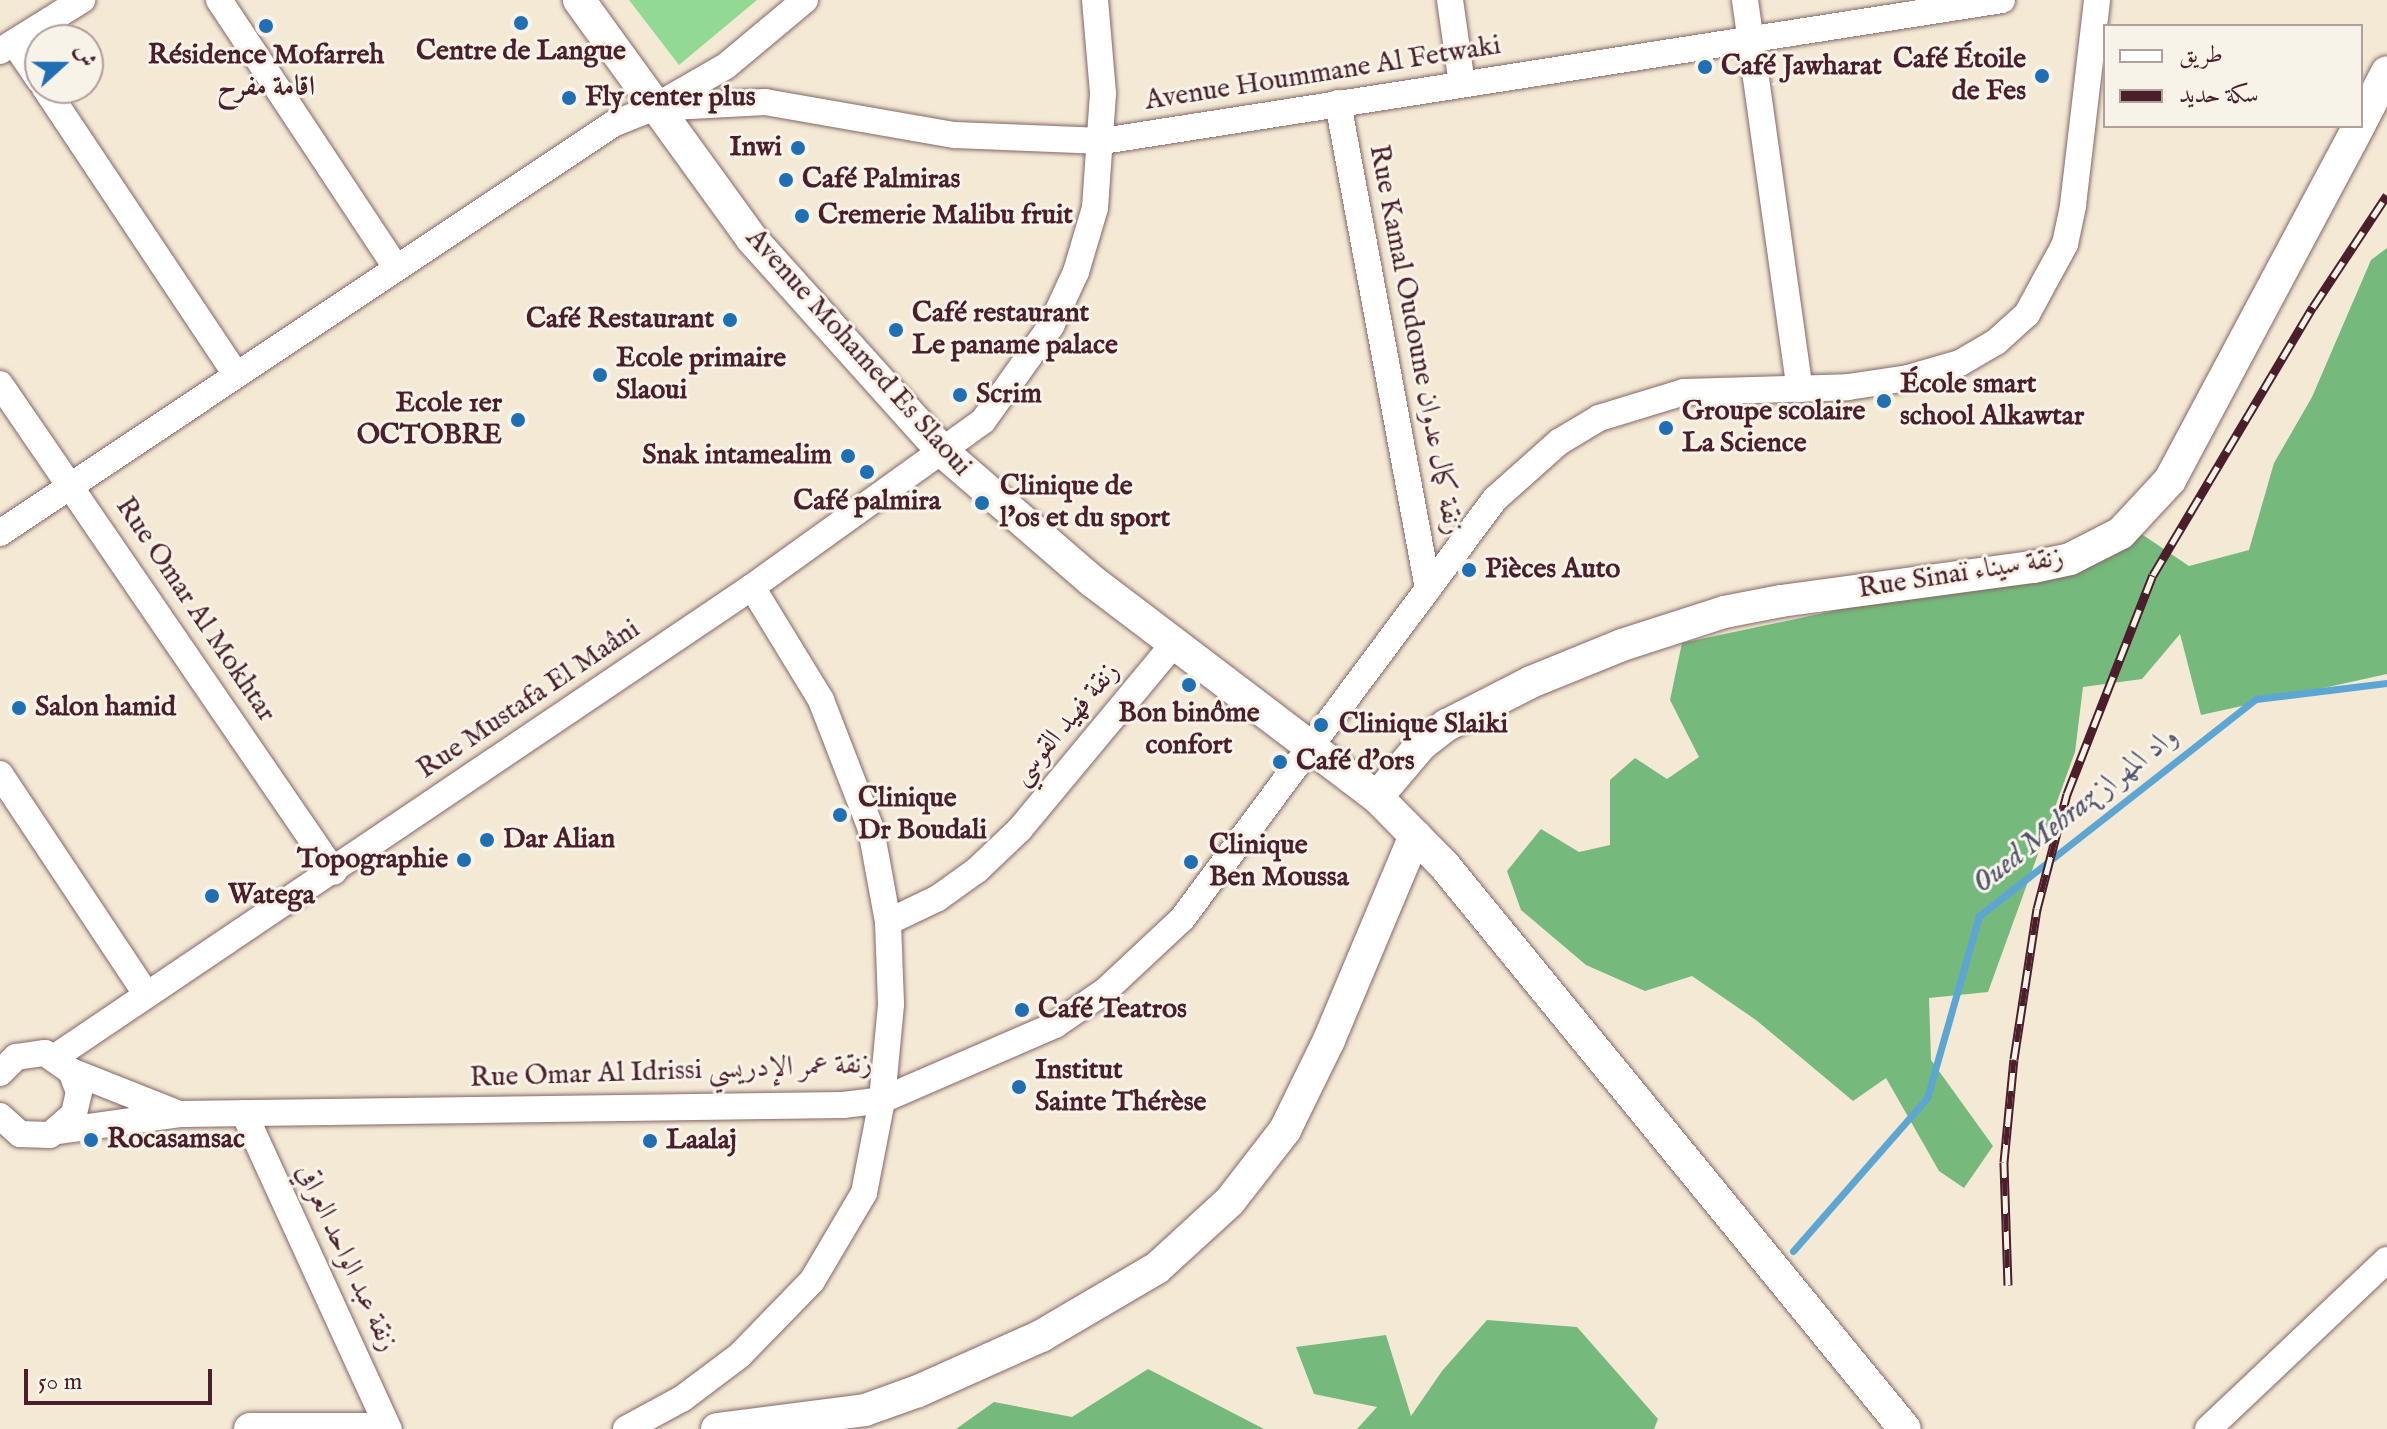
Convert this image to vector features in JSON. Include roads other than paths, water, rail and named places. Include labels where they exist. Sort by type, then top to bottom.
[{"type":"street","points":[[24,65],[7,47],[82,0]]},
{"type":"street","points":[[219,0],[396,267]]},
{"type":"street","name":"Avenue Mohamed Es Slaoui","points":[[579,0],[653,108],[770,260],[942,451],[1173,645],[1377,797],[1415,835],[1905,1429]]},
{"type":"street","points":[[0,533],[235,373],[613,124],[653,108],[726,66],[805,0]]},
{"type":"street","name":"Rue Mustafa El Maâni","points":[[63,1064],[147,995],[334,872],[752,587],[983,421],[1051,326],[1076,272],[1095,208],[1103,141],[1102,49],[1095,0]]},
{"type":"street","points":[[1450,0],[1462,84]]},
{"type":"street","points":[[1745,0],[1800,389]]},
{"type":"street","name":"Avenue Hoummane Al Fetwaki","points":[[653,108],[765,102],[955,135],[1103,141],[2002,0]]},
{"type":"street","name":"Rue Omar Al Idrissi زنقة عمر الإدريسي","points":[[29,1137],[180,1114],[843,1105],[882,1100],[1030,1038],[1105,991],[1182,919],[1314,748],[1495,499],[1525,469],[1599,418],[1684,392],[1800,389],[1908,378],[1960,363],[1996,342],[2027,314],[2048,281],[2071,218],[2097,0]]},
{"type":"street","name":"Rue Sinaï زنقة سيناء","points":[[2363,118],[2387,72]]},
{"type":"street","name":"Rue Kamal Oudoune زنقة كمال عدوان","points":[[1338,103],[1428,589]]},
{"type":"street","points":[[56,104],[235,373]]},
{"type":"street","name":"Rue Sinaï زنقة سيناء","points":[[1377,797],[1421,745],[1447,725],[1531,682],[1622,645],[1724,612],[1781,601],[2033,567],[2070,559],[2121,533],[2170,480],[2358,128]]},
{"type":"street","name":"Rue Omar Al Mokhtar","points":[[2,389],[72,485],[334,872]]},
{"type":"street","points":[[626,1429],[683,1398],[740,1355],[812,1281],[864,1193],[882,1100],[891,1004],[888,922],[871,829],[841,743],[791,643],[752,587]]},
{"type":"street","name":"زنقة فهيد القوسي","points":[[888,922],[938,898],[988,860],[1173,645]]},
{"type":"street","points":[[0,774],[147,995]]},
{"type":"street","points":[[717,1429],[865,1410],[918,1391],[1041,1336],[1157,1268],[1230,1201],[1285,1130],[1329,1040],[1415,835]]},
{"type":"street","points":[[0,1073],[25,1054],[63,1064],[77,1103],[59,1131]]},
{"type":"street","name":"Rue Omar Al Idrissi زنقة عمر الإدريسي","points":[[63,1064],[180,1114]]},
{"type":"street","name":"زنقة عبد الواحد العراقي","points":[[244,1113],[389,1429]]},
{"type":"street","points":[[0,1116],[11,1129],[29,1137]]},
{"type":"street","points":[[0,1144],[29,1137]]},
{"type":"street","points":[[2208,1429],[2387,1260]]},
{"type":"street","points":[[250,1429],[366,1429]]},
{"type":"waterway","name":"Oued Mehraz واد المهراز","points":[[1793,1251],[1927,1098],[1979,916],[2256,699],[2387,683]]},
{"type":"railway","points":[[2008,1285],[2004,1162],[2014,1059],[2037,909],[2067,794],[2153,575],[2313,307],[2387,195]]},
{"type":"place","name":"Centre de Langue","points":[[521,23]]},
{"type":"place","name":"Résidence Mofarreh اقامة مفرح","points":[[266,26]]},
{"type":"place","name":"Café Jawharat","points":[[1705,67]]},
{"type":"place","name":"Café Étoile de Fes","points":[[2042,76]]},
{"type":"place","name":"Fly center plus","points":[[569,98]]},
{"type":"place","name":"Inwi","points":[[798,148]]},
{"type":"place","name":"Café Palmiras","points":[[786,180]]},
{"type":"place","name":"Cremerie Malibu fruit","points":[[802,216]]},
{"type":"place","name":"Café Restaurant","points":[[730,320]]},
{"type":"place","name":"Café restaurant Le paname palace","points":[[896,330]]},
{"type":"place","name":"Ecole primaire Slaoui","points":[[600,375]]},
{"type":"place","name":"Scrim","points":[[960,395]]},
{"type":"place","name":"École smart school Alkawtar","points":[[1884,401]]},
{"type":"place","name":"Ecole 1er OCTOBRE","points":[[518,420]]},
{"type":"place","name":"Groupe scolaire La Science","points":[[1666,428]]},
{"type":"place","name":"Snak intamealim","points":[[848,456]]},
{"type":"place","name":"Café palmira","points":[[867,472]]},
{"type":"place","name":"Clinique de l'os et du sport","points":[[982,503]]},
{"type":"place","name":"Pièces Auto","points":[[1469,570]]},
{"type":"place","name":"Bon binôme confort","points":[[1189,685]]},
{"type":"place","name":"Salon hamid","points":[[19,708]]},
{"type":"place","name":"Clinique Slaiki","points":[[1321,725]]},
{"type":"place","name":"Café d'ors","points":[[1280,762]]},
{"type":"place","name":"Clinique Dr Boudali","points":[[840,815]]},
{"type":"place","name":"Dar Alian","points":[[487,840]]},
{"type":"place","name":"Topographie","points":[[464,860]]},
{"type":"place","name":"Clinique Ben Moussa","points":[[1191,862]]},
{"type":"place","name":"Watega","points":[[212,896]]},
{"type":"place","name":"Café Teatros","points":[[1022,1010]]},
{"type":"place","name":"Institut Sainte Thérèse","points":[[1019,1087]]},
{"type":"place","name":"Rocasamsac","points":[[91,1140]]},
{"type":"place","name":"Laalaj","points":[[650,1141]]}]
